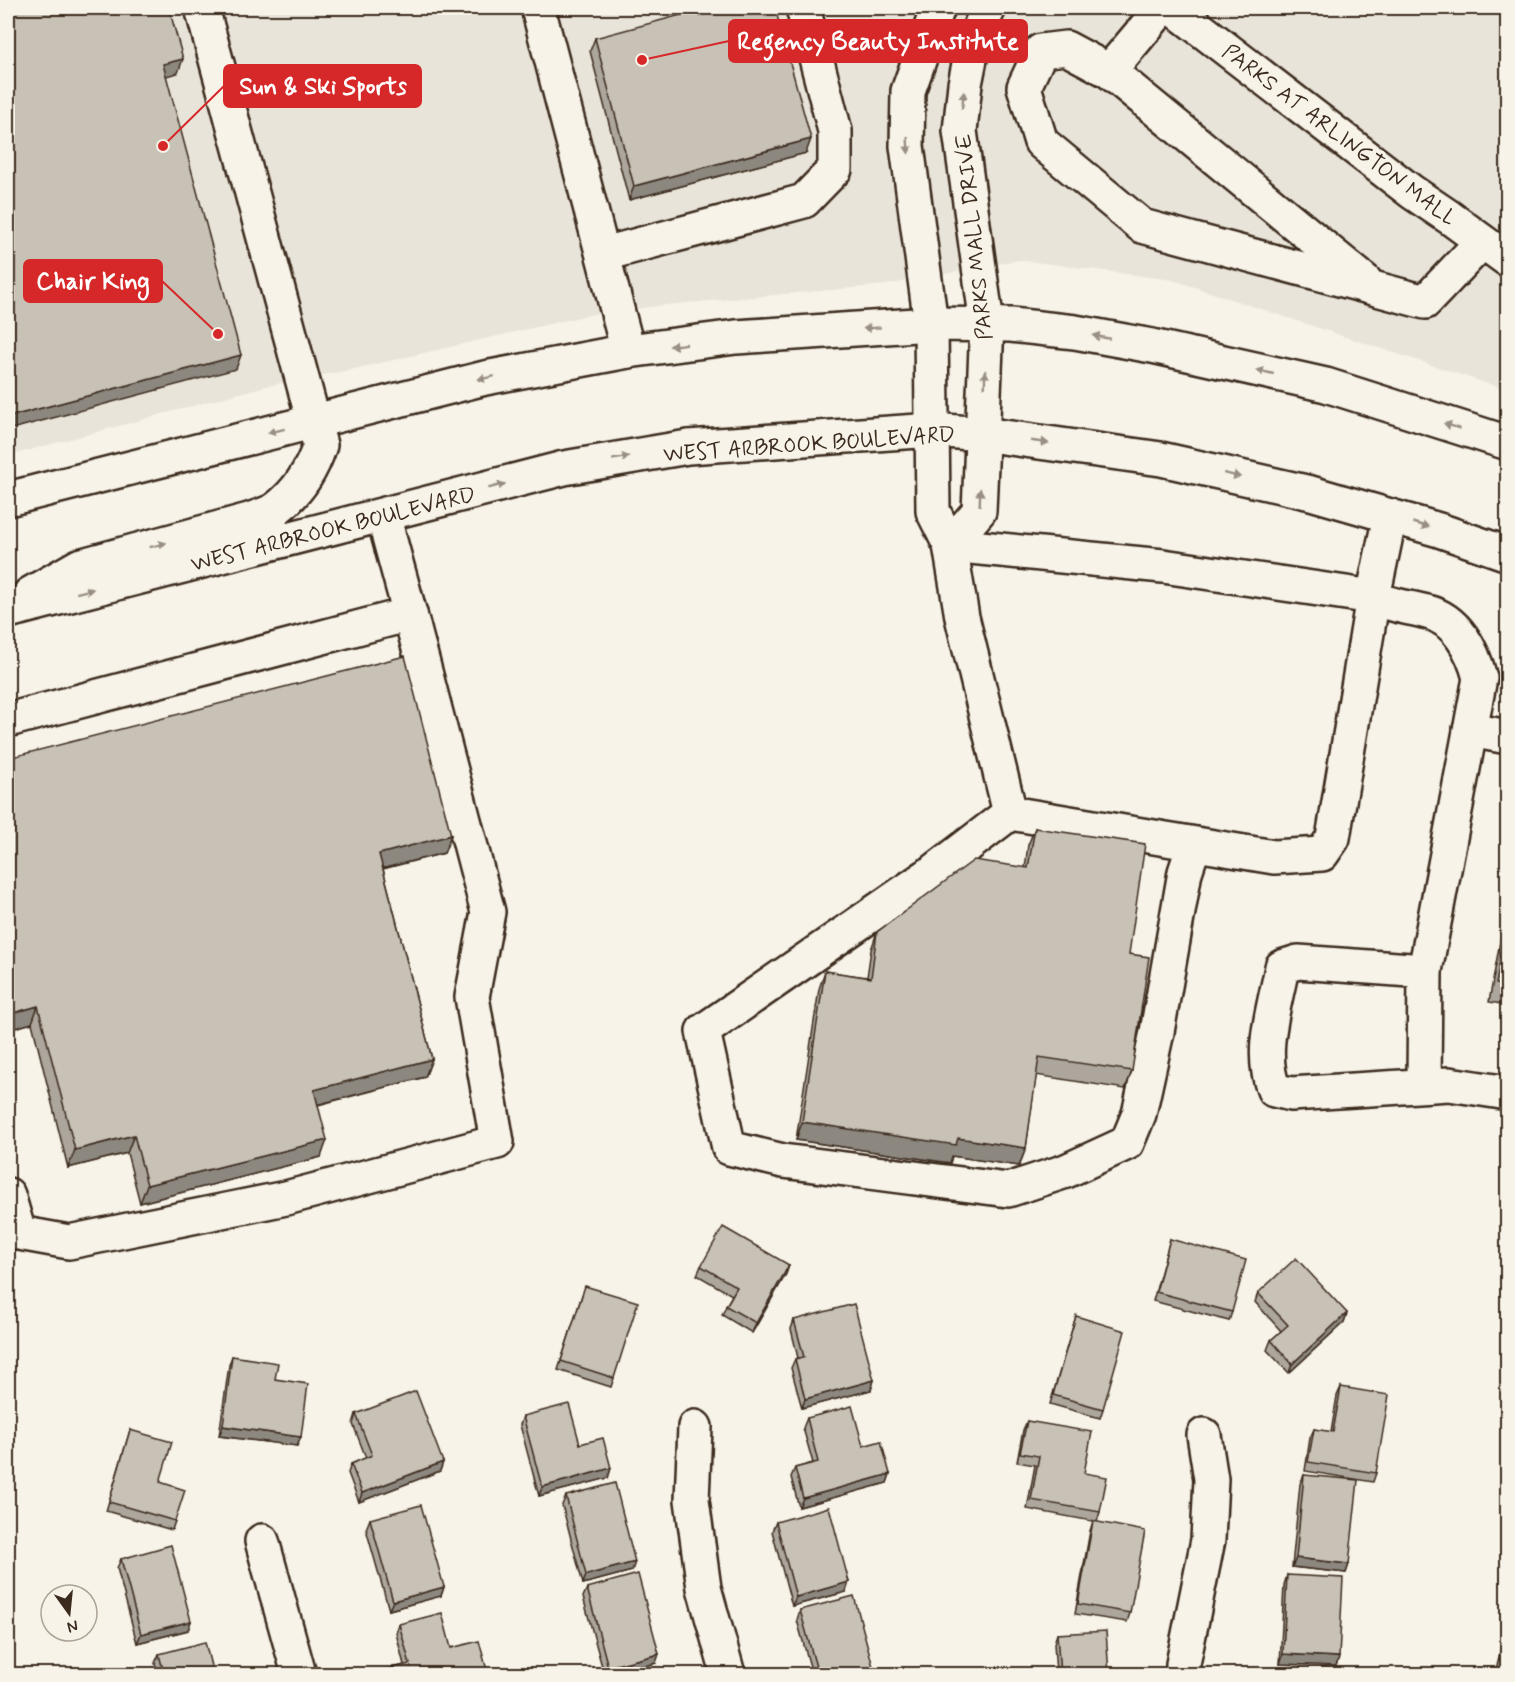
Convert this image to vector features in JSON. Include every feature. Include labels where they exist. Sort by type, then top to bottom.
[{"type":"street","points":[[8,606],[79,566],[249,520],[275,509],[296,489],[313,466],[320,445],[202,8]]},
{"type":"street","points":[[538,8],[628,351]]},
{"type":"street","points":[[604,254],[804,201],[835,169],[835,131],[803,8]]},
{"type":"street","points":[[938,8],[908,91],[907,146],[931,324],[933,511],[950,545],[962,617],[1010,813]]},
{"type":"street","name":"PARKS MALL DRIVE","points":[[950,545],[979,511],[987,324],[960,131],[965,84],[974,39],[989,8]]},
{"type":"street","points":[[1109,71],[1162,8]]},
{"type":"street","name":"PARKS AT ARLINGTON MALL","points":[[1173,8],[1412,192],[1495,251]]},
{"type":"street","points":[[1373,288],[1109,71],[1066,48],[1041,51],[1024,87],[1041,142],[1142,226],[1425,302],[1495,251]]},
{"type":"street","points":[[8,499],[484,378],[628,351],[736,337],[931,324],[987,324],[1075,332],[1152,346],[1315,383],[1508,443]]},
{"type":"street","name":"WEST ARBROOK BOULEVARD","points":[[8,611],[564,468],[688,447],[933,430],[982,434],[1161,459],[1311,493],[1508,554]]},
{"type":"street","points":[[8,1195],[19,1233],[69,1242],[286,1198],[497,1142],[472,997],[488,912],[383,515]]},
{"type":"street","points":[[1194,844],[1185,872],[1157,1032],[1139,1114],[1127,1143],[1066,1171],[1008,1190],[783,1161],[729,1148],[703,1031],[933,873],[1010,813],[1275,857],[1322,854],[1333,838],[1373,597],[1390,516]]},
{"type":"street","points":[[950,545],[1163,566],[1373,597],[1385,603],[1431,612],[1455,627],[1475,657],[1480,678],[1425,971],[1424,1085]]},
{"type":"street","points":[[8,720],[410,614]]},
{"type":"street","points":[[1470,730],[1508,736]]},
{"type":"street","points":[[1425,971],[1298,962],[1282,967],[1267,1046],[1268,1076],[1274,1090],[1291,1094],[1449,1084],[1508,1093]]},
{"type":"street","points":[[695,1427],[692,1500],[704,1588],[728,1674]]},
{"type":"street","points":[[1183,1674],[1208,1540],[1211,1479],[1204,1436]]},
{"type":"street","points":[[262,1541],[299,1674]]},
{"type":"shaded area","points":[[8,8],[1507,8],[1507,390],[1173,280],[1020,260],[886,285],[665,305],[588,315],[355,369],[266,386],[8,456]]},
{"type":"building","points":[[8,8],[169,8],[183,59],[163,64],[241,355],[8,417]]},
{"type":"building","points":[[707,8],[775,8],[811,139],[634,186],[595,38]]},
{"type":"building","points":[[405,656],[451,835],[379,854],[432,1059],[314,1090],[327,1140],[147,1185],[134,1135],[75,1150],[38,1006],[13,1013],[8,992],[8,758]]},
{"type":"building","points":[[1035,828],[1145,844],[1129,954],[1149,957],[1132,1071],[1039,1057],[1026,1148],[958,1138],[956,1145],[802,1122],[825,971],[871,978],[877,932],[974,860],[1028,868]]},
{"type":"building","points":[[1508,917],[1508,986],[1496,984]]},
{"type":"building","points":[[723,1227],[789,1265],[756,1323],[726,1306],[737,1287],[701,1266]]},
{"type":"building","points":[[1170,1239],[1246,1260],[1232,1312],[1156,1292]]},
{"type":"building","points":[[1296,1258],[1347,1313],[1292,1364],[1271,1340],[1288,1325],[1258,1293]]},
{"type":"building","points":[[585,1286],[638,1302],[614,1378],[561,1361]]},
{"type":"building","points":[[854,1304],[874,1380],[805,1399],[795,1359],[804,1357],[794,1320]]},
{"type":"building","points":[[1076,1316],[1125,1331],[1103,1409],[1053,1395]]},
{"type":"building","points":[[232,1356],[278,1363],[275,1379],[308,1384],[301,1437],[223,1426]]},
{"type":"building","points":[[1341,1387],[1389,1395],[1376,1473],[1308,1462],[1314,1429],[1333,1432]]},
{"type":"building","points":[[416,1391],[443,1462],[362,1493],[351,1464],[372,1455],[356,1414]]},
{"type":"building","points":[[569,1404],[580,1444],[603,1438],[611,1468],[542,1487],[523,1416]]},
{"type":"building","points":[[852,1406],[863,1446],[881,1441],[890,1474],[803,1498],[795,1468],[818,1462],[807,1418]]},
{"type":"building","points":[[1027,1421],[1092,1432],[1084,1473],[1107,1477],[1100,1512],[1031,1500],[1039,1456],[1020,1453]]},
{"type":"building","points":[[130,1430],[172,1442],[160,1482],[185,1490],[175,1521],[109,1502]]},
{"type":"building","points":[[1304,1475],[1358,1480],[1349,1564],[1296,1558]]},
{"type":"building","points":[[615,1483],[635,1562],[586,1575],[566,1496]]},
{"type":"building","points":[[421,1505],[444,1587],[393,1601],[370,1519]]},
{"type":"building","points":[[829,1507],[849,1582],[796,1597],[776,1522]]},
{"type":"building","points":[[1093,1521],[1145,1531],[1130,1613],[1078,1604]]},
{"type":"building","points":[[171,1545],[191,1621],[141,1634],[121,1559]]},
{"type":"building","points":[[638,1574],[659,1654],[608,1667],[587,1588]]},
{"type":"building","points":[[1287,1575],[1343,1578],[1339,1657],[1283,1654]]},
{"type":"building","points":[[854,1596],[875,1674],[818,1674],[800,1610]]},
{"type":"building","points":[[442,1613],[451,1648],[479,1641],[488,1674],[386,1674],[385,1670],[410,1664],[399,1624]]},
{"type":"building","points":[[1508,1623],[1508,1662],[1499,1660]]},
{"type":"building","points":[[1106,1631],[1109,1674],[1060,1674],[1057,1634]]},
{"type":"building","points":[[205,1642],[213,1674],[164,1674],[159,1654]]},
{"type":"building","points":[[660,1671],[661,1674],[645,1674]]},
{"type":"place","name":"Regency Beauty Institute","points":[[642,60]]},
{"type":"place","name":"Sun & Ski Sports","points":[[163,146]]},
{"type":"place","name":"Chair King","points":[[218,334]]}]
